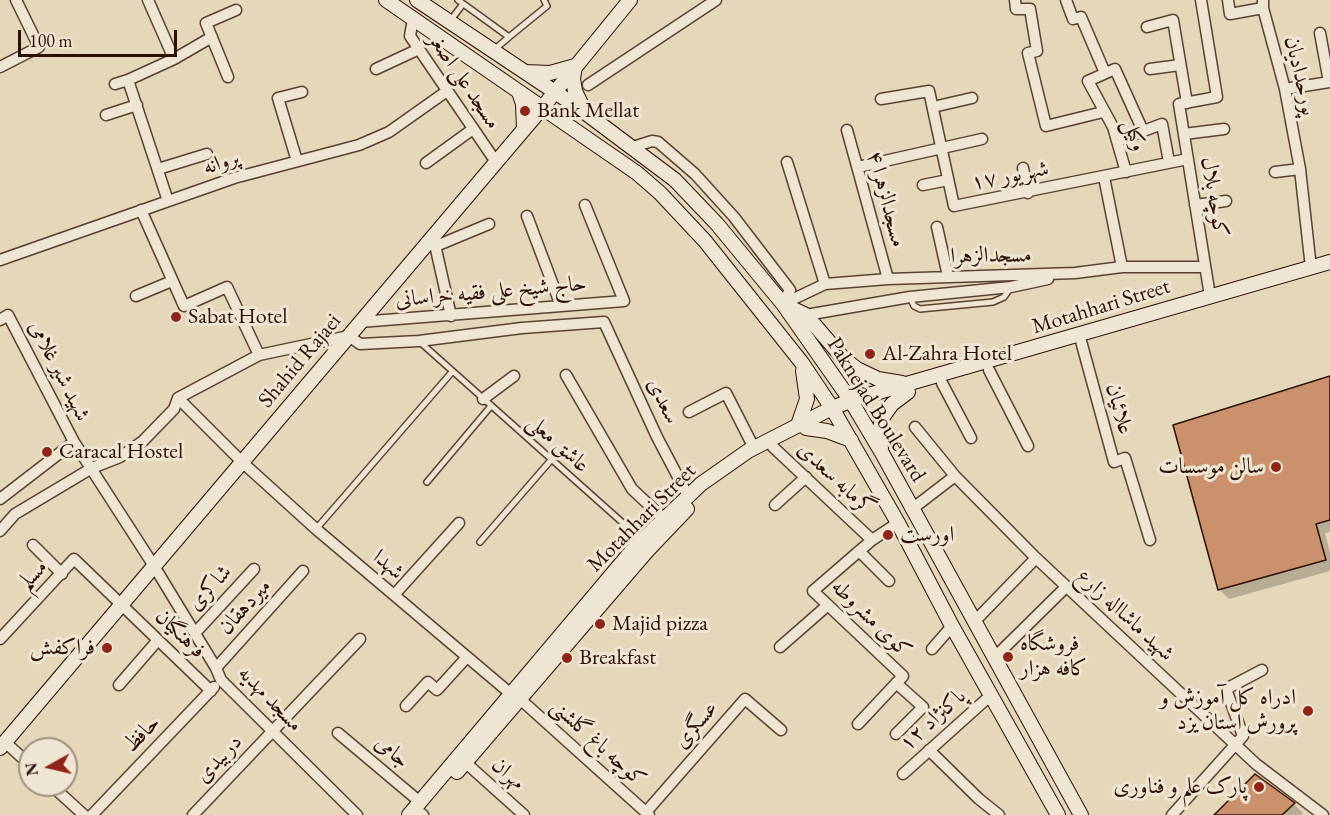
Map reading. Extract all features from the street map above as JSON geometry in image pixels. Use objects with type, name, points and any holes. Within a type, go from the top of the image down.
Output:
[{"type":"main road","name":"Paknejad Boulevard","points":[[386,0],[637,172],[705,241],[802,363],[834,412],[898,523],[952,627],[1058,815]]},
{"type":"main road","name":"Paknejad Boulevard","points":[[417,0],[587,113],[682,187],[717,224],[783,304],[853,405],[882,453],[1081,815]]},
{"type":"main road","name":"Shahid Rajaei","points":[[3,745],[360,322],[435,241],[496,162],[630,0]]},
{"type":"main road","points":[[502,80],[509,81],[518,68],[550,73],[575,66],[574,92],[587,113]]},
{"type":"main road","points":[[519,92],[524,110],[524,129]]},
{"type":"main road","points":[[524,129],[535,122],[547,119],[560,120]]},
{"type":"main road","name":"Motahhari Street","points":[[419,812],[516,697],[642,540],[701,484],[754,448],[853,405],[1210,296],[1330,262]]},
{"type":"main road","name":"Motahhari Street","points":[[911,387],[942,383],[989,370],[1330,269]]},
{"type":"main road","points":[[783,304],[806,315],[843,358],[857,369],[878,379],[911,387]]},
{"type":"main road","points":[[802,363],[807,399],[802,427],[827,431],[851,440]]},
{"type":"main road","points":[[882,453],[879,435],[882,418],[892,404],[911,387]]},
{"type":"main road","name":"Motahhari Street","points":[[419,812],[466,763],[516,697],[677,519],[714,484],[802,427]]},
{"type":"main road","points":[[968,654],[987,642]]},
{"type":"street","points":[[0,67],[39,47],[16,0]]},
{"type":"street","points":[[148,0],[174,59]]},
{"type":"street","points":[[588,85],[716,0]]},
{"type":"street","name":"وکیل","points":[[1015,0],[1016,9],[1030,9],[1037,51],[1028,53],[1046,126],[1103,112]]},
{"type":"street","points":[[1066,0],[1074,19],[1081,17],[1105,73],[1115,69],[1143,131]]},
{"type":"street","points":[[1183,103],[1217,97],[1202,0]]},
{"type":"street","points":[[1228,0],[1230,14],[1263,4]]},
{"type":"street","name":"پورحدادیان","points":[[1263,4],[1285,89],[1300,169],[1311,268]]},
{"type":"street","points":[[228,77],[206,23],[236,10]]},
{"type":"street","name":"مسجد علی اصغر","points":[[413,19],[410,36],[496,162]]},
{"type":"street","name":"کوچه بلال","points":[[1147,27],[1173,20],[1180,65],[1184,134],[1210,296]]},
{"type":"street","points":[[1285,89],[1330,82],[1320,33]]},
{"type":"street","points":[[116,84],[174,59],[212,38]]},
{"type":"street","points":[[376,69],[419,49]]},
{"type":"street","points":[[1150,69],[1180,65]]},
{"type":"street","name":"وکیل","points":[[1105,73],[1088,81],[1113,127],[1126,172]]},
{"type":"street","points":[[128,80],[168,201]]},
{"type":"street","name":"پروانه","points":[[0,260],[234,178],[359,145],[389,132],[447,91]]},
{"type":"street","name":"۱۷ شهریور","points":[[881,99],[929,91],[954,206],[1028,193],[1188,159]]},
{"type":"street","points":[[297,161],[278,98],[303,92]]},
{"type":"street","points":[[933,107],[972,98]]},
{"type":"street","points":[[106,116],[137,105]]},
{"type":"street","points":[[1117,141],[1162,124],[1169,162]]},
{"type":"street","points":[[426,163],[473,129]]},
{"type":"street","points":[[1184,134],[1224,129]]},
{"type":"street","name":"مسجدالزهرا ۴","points":[[847,130],[888,279]]},
{"type":"street","points":[[858,167],[982,138]]},
{"type":"street","points":[[633,147],[652,141],[658,142],[695,174],[734,217],[790,290],[783,304]]},
{"type":"street","points":[[158,169],[207,154]]},
{"type":"street","points":[[786,162],[825,285]]},
{"type":"street","points":[[1023,168],[1028,193]]},
{"type":"street","points":[[1275,172],[1300,169]]},
{"type":"street","points":[[1104,177],[1122,267]]},
{"type":"street","points":[[923,185],[948,180]]},
{"type":"street","points":[[1195,205],[1226,201]]},
{"type":"street","name":"حاج شیخ علی فقیه خراسانی","points":[[360,322],[624,301],[585,205]]},
{"type":"street","points":[[141,210],[184,306],[227,287],[259,355]]},
{"type":"street","points":[[527,216],[561,306]]},
{"type":"street","points":[[451,316],[435,241],[489,224]]},
{"type":"street","points":[[937,227],[948,276]]},
{"type":"street","name":"مسجدالزهرا","points":[[783,304],[825,285],[888,279],[1075,273],[1122,267],[1205,267]]},
{"type":"street","points":[[806,315],[910,297],[1011,287],[1075,273]]},
{"type":"street","points":[[136,296],[172,281]]},
{"type":"street","name":"شهید شیر غلامی","points":[[4,317],[74,442],[154,566]]},
{"type":"street","name":"حاج شیخ علی فقیه خراسانی","points":[[349,336],[360,344],[419,341],[522,328],[604,322]]},
{"type":"street","name":"سعدی","points":[[604,322],[657,437],[688,496]]},
{"type":"street","points":[[0,531],[15,514],[92,468],[120,457],[143,441],[170,414],[178,398],[259,355],[349,336]]},
{"type":"street","name":"علائیان","points":[[1081,341],[1114,462],[1125,458],[1150,540]]},
{"type":"street","points":[[989,370],[1028,446]]},
{"type":"street","points":[[566,375],[632,489],[664,519]]},
{"type":"street","points":[[487,403],[514,376]]},
{"type":"street","points":[[942,383],[971,438]]},
{"type":"street","points":[[689,412],[726,393],[754,448]]},
{"type":"street","name":"شهدا","points":[[178,398],[242,462],[316,529],[516,697]]},
{"type":"street","name":"شهید ماشااله زارع","points":[[915,427],[955,476],[1066,587],[1256,764],[1323,815]]},
{"type":"street","points":[[0,499],[74,442]]},
{"type":"street","name":"گرمابه سعدی","points":[[773,447],[872,540]]},
{"type":"street","points":[[912,509],[955,476]]},
{"type":"street","points":[[775,505],[806,477]]},
{"type":"street","points":[[394,595],[459,523]]},
{"type":"street","name":"کوی مشروطه","points":[[896,734],[923,707],[900,680],[813,591],[872,540],[898,523]]},
{"type":"street","points":[[33,545],[62,574]]},
{"type":"street","points":[[859,551],[889,581]]},
{"type":"street","points":[[975,621],[1036,558]]},
{"type":"street","name":"مسلم","points":[[0,639],[74,559],[122,604]]},
{"type":"street","name":"مسجد مهدیه","points":[[154,566],[221,680],[357,815]]},
{"type":"street","name":"شاکری","points":[[195,633],[254,569]]},
{"type":"street","name":"میردهقان","points":[[216,668],[303,571]]},
{"type":"street","points":[[995,657],[1066,587]]},
{"type":"street","name":"فرهنگیان","points":[[122,604],[211,691]]},
{"type":"street","points":[[780,647],[828,605]]},
{"type":"street","points":[[932,649],[952,627]]},
{"type":"street","name":"دربیدی","points":[[193,815],[360,639]]},
{"type":"street","points":[[119,685],[158,640]]},
{"type":"street","points":[[406,706],[428,682],[437,690],[467,657]]},
{"type":"street","points":[[1172,815],[1243,736],[1226,689],[1262,670]]},
{"type":"street","name":"حافظ","points":[[92,815],[221,680]]},
{"type":"street","points":[[858,724],[900,680]]},
{"type":"street","name":"پاکنژاد ۱۲","points":[[903,774],[991,695]]},
{"type":"street","name":"کوچه باغ گلشنی","points":[[516,697],[648,813]]},
{"type":"street","name":"عسگری","points":[[648,813],[745,699],[781,730]]},
{"type":"street","name":"جامی","points":[[338,733],[419,812]]},
{"type":"street","points":[[3,745],[18,756]]},
{"type":"street","points":[[928,750],[999,815]]},
{"type":"street","name":"مهران","points":[[466,763],[524,815]]},
{"type":"street","points":[[64,797],[84,815]]},
{"type":"lane","points":[[493,52],[508,36],[548,6],[543,0]]},
{"type":"lane","points":[[449,22],[461,2],[508,36]]},
{"type":"lane","name":"عاشق معلی","points":[[419,341],[642,540]]},
{"type":"lane","points":[[316,529],[452,372]]},
{"type":"lane","points":[[427,482],[487,403]]},
{"type":"lane","points":[[480,542],[551,460]]},
{"type":"building","name":"سالن موسسات","points":[[1330,376],[1330,520],[1316,524],[1326,560],[1218,590],[1173,425]]},
{"type":"building","name":"پارک علم و فناوری","points":[[1255,774],[1295,803],[1282,815],[1214,815]]},
{"type":"place","name":"Bank Mellat","points":[[525,111]]},
{"type":"place","name":"Sabat Hotel","points":[[176,317]]},
{"type":"place","name":"Al-Zahra Hotel","points":[[870,354]]},
{"type":"place","name":"Caracal Hostel","points":[[47,452]]},
{"type":"place","name":"سالن موسسات","points":[[1276,467]]},
{"type":"place","name":"اورست","points":[[888,535]]},
{"type":"place","name":"Majid pizza","points":[[600,624]]},
{"type":"place","name":"فراکفش","points":[[107,648]]},
{"type":"place","name":"فروشگاه کافه هزار","points":[[1008,657]]},
{"type":"place","name":"Breakfast","points":[[567,658]]},
{"type":"place","name":"ادراه کل آموزش و پرورش استان یزد","points":[[1308,711]]},
{"type":"place","name":"پارک علم و فناوری","points":[[1259,787]]}]
